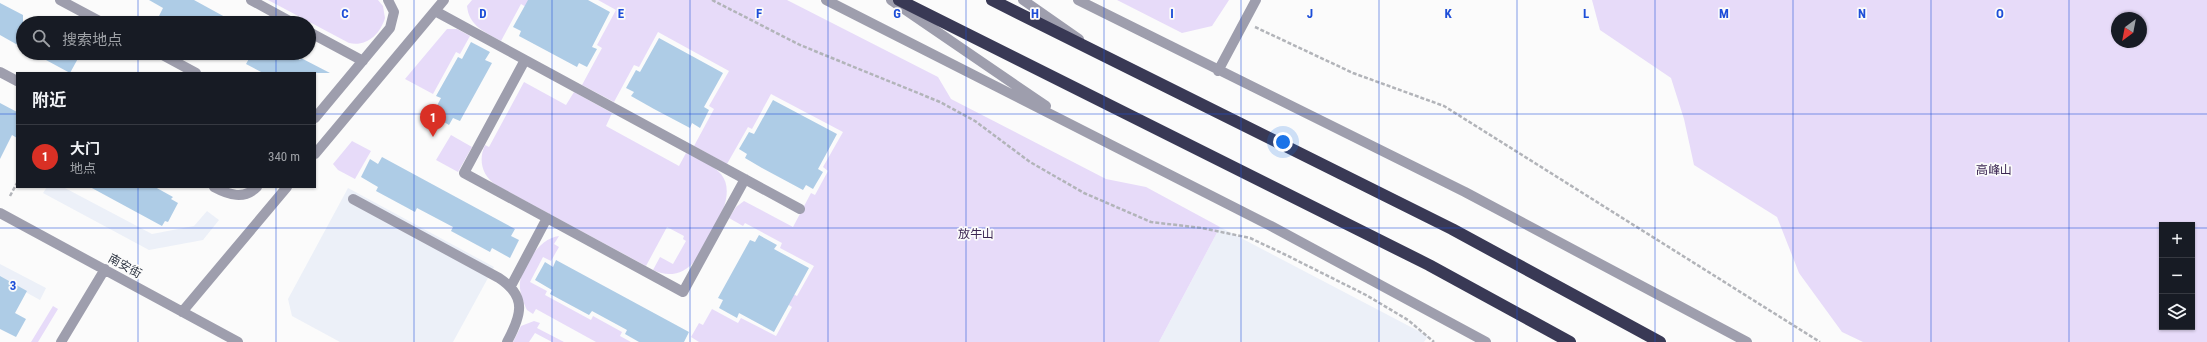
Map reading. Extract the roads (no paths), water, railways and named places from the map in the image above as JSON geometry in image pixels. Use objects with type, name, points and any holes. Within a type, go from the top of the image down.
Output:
[{"type":"highway","points":[[899,0],[1429,266],[1570,342]]},
{"type":"highway","points":[[992,0],[1445,226],[1660,342]]},
{"type":"street","points":[[60,0],[90,16]]},
{"type":"street","points":[[251,0],[280,16]]},
{"type":"street","points":[[316,117],[390,28],[394,12],[388,0]]},
{"type":"street","points":[[316,153],[444,0]]},
{"type":"street","points":[[826,0],[1278,230],[1486,342]]},
{"type":"street","points":[[891,0],[1080,130]]},
{"type":"street","points":[[1023,0],[1105,57]]},
{"type":"street","points":[[1078,0],[1218,71],[1466,192],[1748,342]]},
{"type":"street","points":[[1218,71],[1256,0]]},
{"type":"street","points":[[435,11],[800,209]]},
{"type":"street","points":[[316,36],[363,61]]},
{"type":"street","points":[[172,60],[194,72]]},
{"type":"street","points":[[525,60],[464,173],[683,292],[745,179]]},
{"type":"street","points":[[0,72],[16,81]]},
{"type":"street","points":[[217,188],[238,196],[253,191],[256,188]]},
{"type":"street","points":[[182,312],[286,188]]},
{"type":"street","points":[[353,199],[499,278],[511,286],[518,297],[520,309],[517,322],[507,342]]},
{"type":"street","name":"南安街","points":[[0,213],[106,269],[238,342]]},
{"type":"street","points":[[511,286],[547,218]]},
{"type":"street","points":[[61,342],[106,269]]},
{"type":"place","name":"大门","points":[[433,137]]},
{"type":"park label","name":"高峰山","points":[[1994,170]]},
{"type":"park label","name":"放牛山","points":[[976,234]]}]
